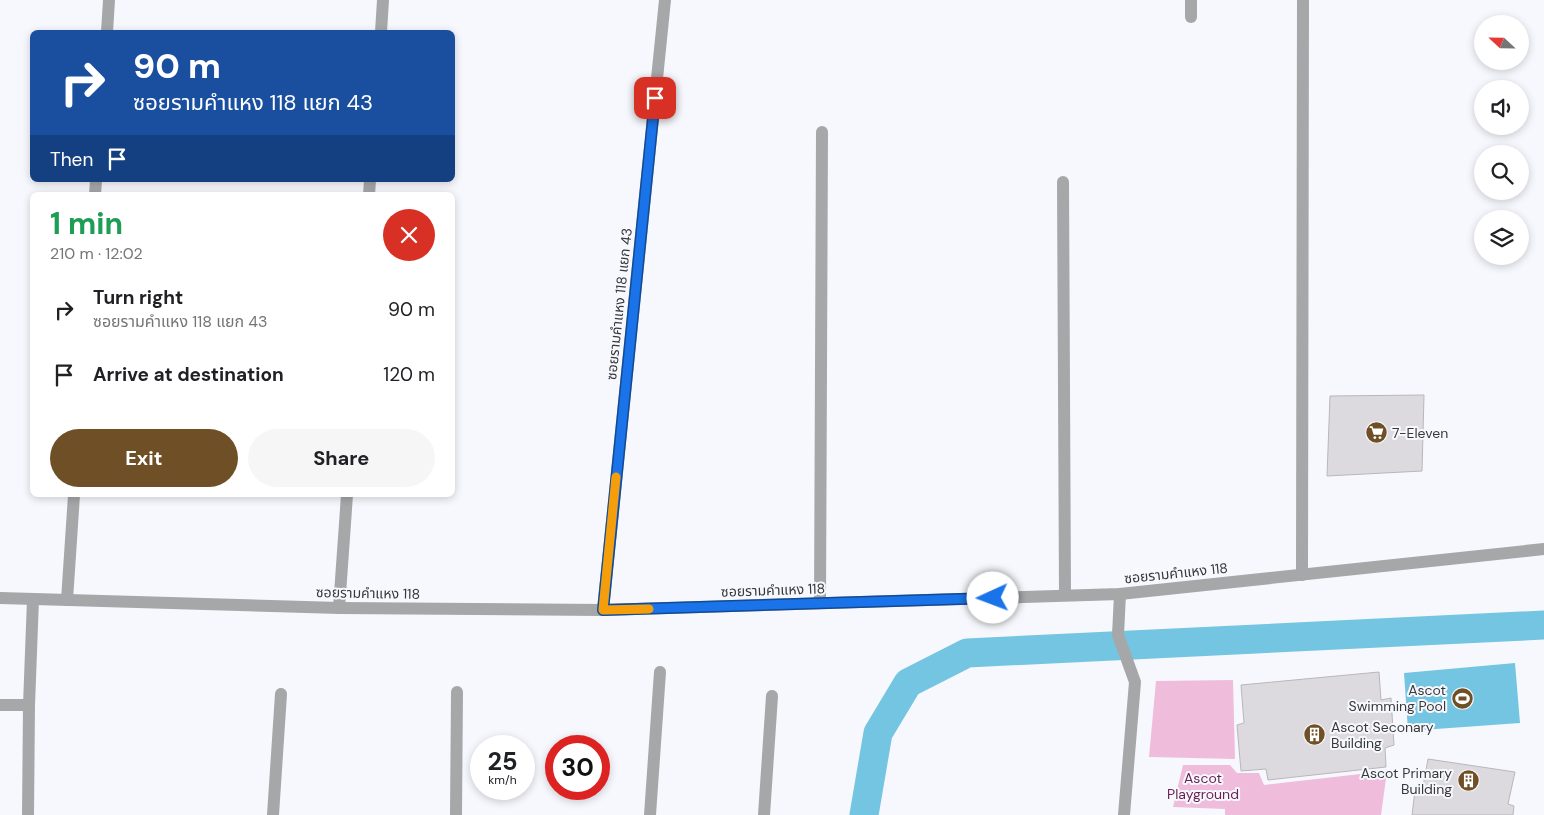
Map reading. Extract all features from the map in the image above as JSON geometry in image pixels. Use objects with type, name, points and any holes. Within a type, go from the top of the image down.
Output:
[{"type":"street","points":[[107,30],[109,0]]},
{"type":"street","points":[[381,30],[383,0]]},
{"type":"street","name":"ซอยรามคำแหง 118 แยก 43","points":[[603,610],[665,0]]},
{"type":"street","points":[[1191,0],[1191,18]]},
{"type":"street","points":[[1302,575],[1303,0]]},
{"type":"street","points":[[820,604],[822,132]]},
{"type":"street","points":[[1063,182],[1065,596]]},
{"type":"street","points":[[67,600],[74,497]]},
{"type":"street","points":[[339,608],[347,497]]},
{"type":"street","name":"ซอยรามคำแหง 118","points":[[0,598],[339,608],[603,610],[820,604],[1120,594],[1544,549]]},
{"type":"street","points":[[1120,594],[1118,635],[1135,682],[1124,815]]},
{"type":"street","points":[[28,815],[29,705],[33,599]]},
{"type":"street","points":[[650,815],[660,672]]},
{"type":"street","points":[[456,815],[458,692]]},
{"type":"street","points":[[272,815],[281,694]]},
{"type":"street","points":[[764,815],[772,696]]},
{"type":"street","points":[[0,705],[29,705]]},
{"type":"green space","points":[[1233,680],[1235,759],[1149,757],[1156,681]]},
{"type":"green space","name":"Ascot Playground","points":[[1183,765],[1230,765],[1237,773],[1259,773],[1264,785],[1387,771],[1381,815],[1225,815],[1225,809],[1173,807]]},
{"type":"water","name":"Ascot Swimming Pool","points":[[1515,663],[1520,723],[1408,731],[1404,673]]},
{"type":"building","name":"7-Eleven","points":[[1424,395],[1422,471],[1327,476],[1330,396]]},
{"type":"building","name":"Ascot Seconary Building","points":[[1379,672],[1381,700],[1391,698],[1394,745],[1385,748],[1386,767],[1268,780],[1266,769],[1241,771],[1237,725],[1244,723],[1241,685]]},
{"type":"building","name":"Ascot Primary Building","points":[[1428,759],[1515,772],[1508,804],[1514,806],[1513,815],[1412,815],[1415,791],[1422,792]]},
{"type":"waterway","points":[[864,815],[878,733],[908,683],[967,653],[1544,625]]},
{"type":"slow traffic","points":[[616,477],[603,610],[649,609]]},
{"type":"place","name":"7-Eleven","points":[[1376,433]]},
{"type":"place","name":"Ascot Swimming Pool","points":[[1462,698]]},
{"type":"place","name":"Ascot Seconary Building","points":[[1315,735]]},
{"type":"place","name":"Ascot Primary Building","points":[[1468,781]]},
{"type":"route","points":[[655,98],[603,610],[993,598]]}]
